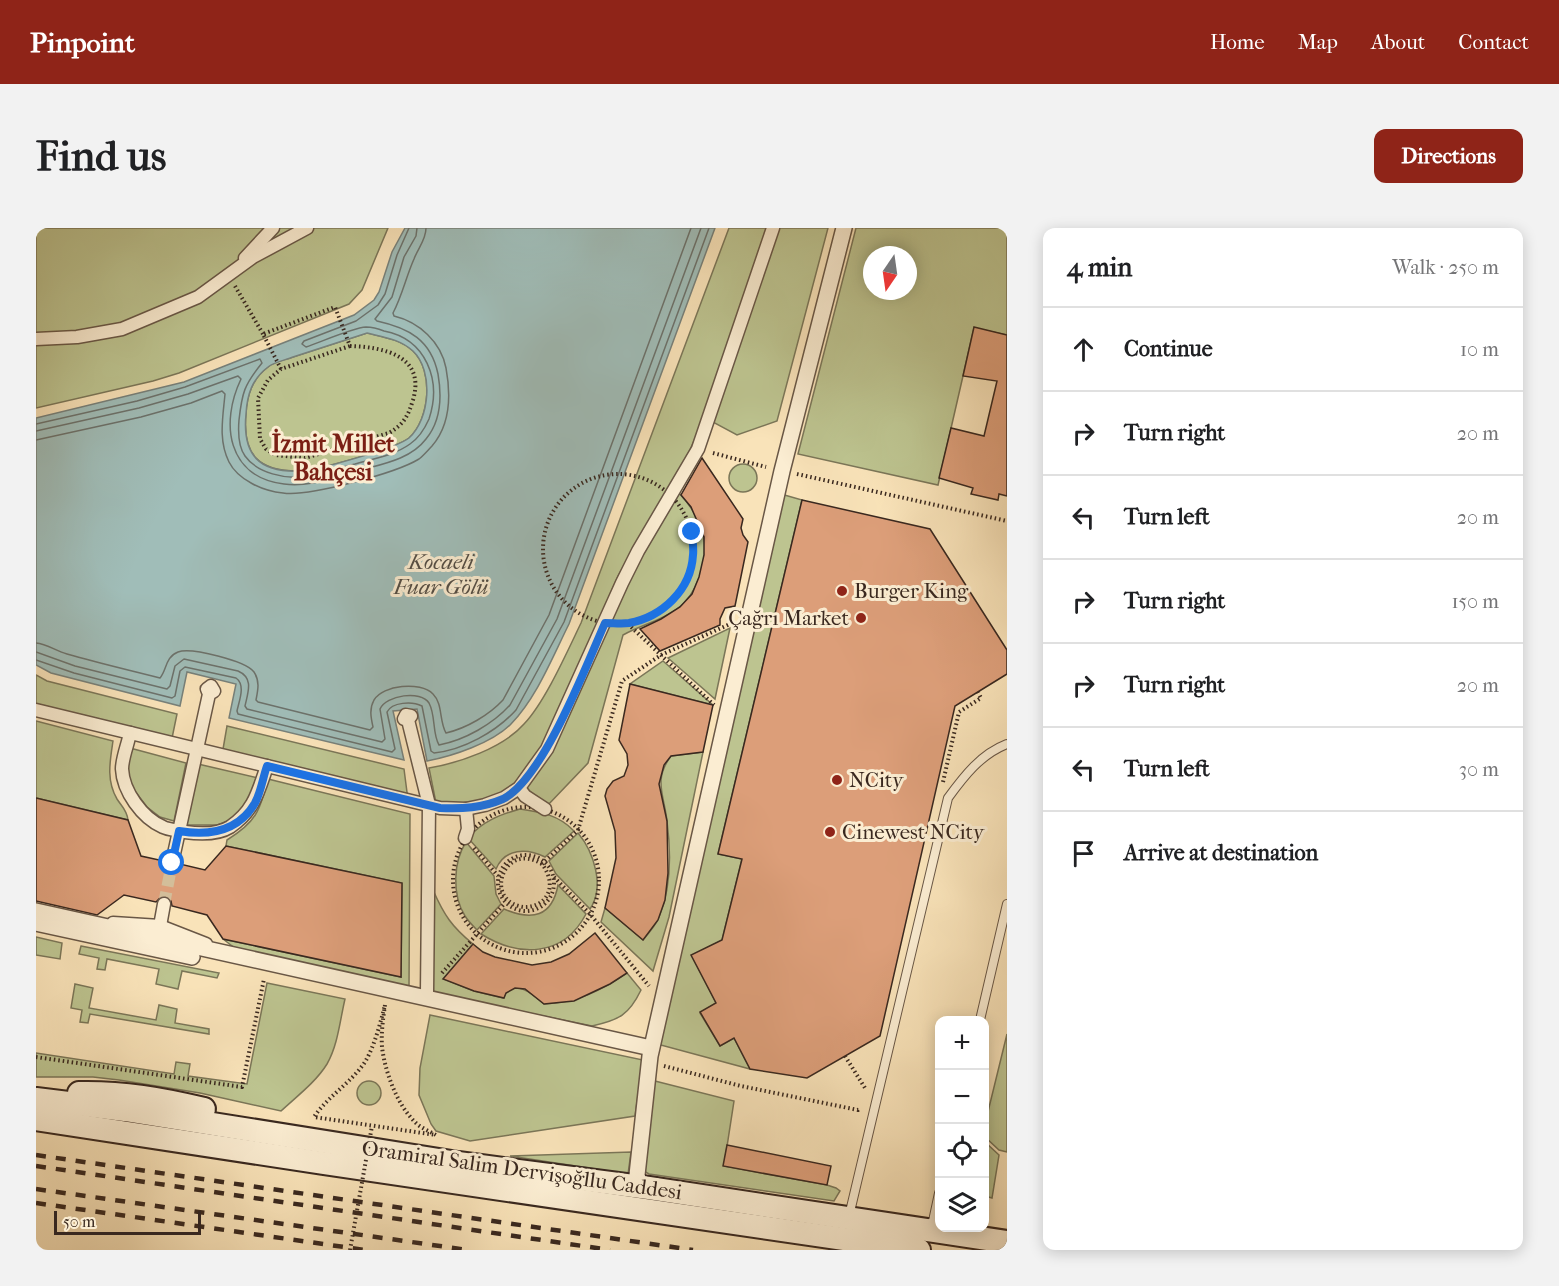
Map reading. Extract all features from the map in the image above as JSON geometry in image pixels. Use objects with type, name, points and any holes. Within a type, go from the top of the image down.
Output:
[{"type":"main road","name":"Oramiral Salim Dervişoğllu Caddesi","points":[[36,1099],[849,1219],[911,1240]]},
{"type":"main road","name":"Oramiral Salim Dervişoğllu Caddesi","points":[[36,1119],[335,1165],[911,1240],[1007,1242]]},
{"type":"street","points":[[229,275],[273,228]]},
{"type":"street","points":[[36,339],[77,337],[122,329],[198,297],[253,257],[307,228]]},
{"type":"street","points":[[36,710],[429,805],[466,809],[504,798],[519,788],[547,749],[638,551],[698,449],[773,228]]},
{"type":"street","points":[[650,1188],[639,1182],[637,1176],[650,1055],[782,471],[844,228]]},
{"type":"street","points":[[172,863],[209,694]]},
{"type":"street","points":[[408,720],[429,805],[427,992]]},
{"type":"street","points":[[130,733],[122,769],[126,787],[136,805],[150,819],[163,827],[179,831],[210,834],[228,828],[255,802],[267,766]]},
{"type":"street","points":[[519,788],[525,796],[545,809]]},
{"type":"street","points":[[465,838],[468,829],[466,809]]},
{"type":"street","points":[[160,926],[164,904]]},
{"type":"street","points":[[36,911],[238,956],[650,1055]]},
{"type":"street","points":[[81,921],[160,926],[238,956]]},
{"type":"street","points":[[36,923],[650,1055]]},
{"type":"lane","points":[[849,1219],[948,798],[967,773],[985,756],[1007,744]]},
{"type":"lane","points":[[981,1016],[1007,904]]},
{"type":"lane","points":[[911,1240],[933,1221],[935,1211]]},
{"type":"path","points":[[229,275],[281,369]]},
{"type":"path","points":[[264,336],[335,307],[350,346]]},
{"type":"path","points":[[350,346],[373,346],[403,359],[413,370],[416,391],[408,417],[400,427],[389,433],[305,459],[275,455],[260,439],[258,398],[268,380],[281,369],[350,346]]},
{"type":"path","points":[[698,449],[782,471],[1007,521]]},
{"type":"path","points":[[615,474],[636,476],[665,490],[671,496],[682,509],[692,532],[693,557],[687,581],[672,602],[652,616],[628,624],[605,623],[584,615],[561,598],[548,577],[543,553],[545,529],[556,507],[573,489],[594,477],[615,474]]},
{"type":"path","points":[[628,624],[721,711]]},
{"type":"path","points":[[543,863],[578,830],[622,681],[661,655],[731,624]]},
{"type":"path","points":[[940,793],[959,712],[981,698],[978,692]]},
{"type":"path","points":[[521,807],[545,809],[567,819],[578,830],[585,836],[596,857],[600,881],[596,905],[584,926],[566,942],[544,952],[520,954],[497,948],[476,935],[461,916],[453,893],[453,868],[465,838],[476,826],[497,813],[521,807]]},
{"type":"path","points":[[465,838],[500,876]]},
{"type":"path","points":[[527,854],[536,856],[550,868],[554,876],[552,894],[540,908],[523,912],[513,909],[500,895],[497,886],[500,876],[502,867],[509,860],[527,854]]},
{"type":"path","points":[[506,901],[522,907],[538,904],[544,899],[550,885],[543,863]]},
{"type":"path","points":[[547,870],[590,914],[650,987]]},
{"type":"path","points":[[427,992],[506,901]]},
{"type":"path","points":[[36,1057],[242,1087],[264,978]]},
{"type":"path","points":[[385,1005],[382,1047],[393,1085],[417,1124],[436,1135],[372,1126],[314,1117],[321,1106],[365,1062],[385,1005]]},
{"type":"path","points":[[650,1055],[741,1086],[858,1110],[864,1103]]},
{"type":"path","points":[[845,1056],[870,1096]]},
{"type":"path","points":[[350,1250],[372,1126]]},
{"type":"green space","points":[[36,228],[388,228],[362,290],[349,304],[179,373],[36,408]]},
{"type":"green space","points":[[729,228],[768,228],[703,420],[690,450],[618,576],[547,739],[517,783],[502,795],[465,806],[436,803],[429,768],[480,753],[515,733],[532,715],[555,676],[581,623]]},
{"type":"green space","points":[[773,228],[828,228],[777,421],[737,435],[709,420]]},
{"type":"green space","points":[[856,228],[1007,228],[1007,335],[974,328],[938,485],[798,454]]},
{"type":"green space","points":[[367,333],[391,339],[408,347],[420,360],[424,370],[427,395],[425,407],[416,430],[409,438],[356,458],[301,471],[274,468],[256,458],[247,440],[245,428],[251,388],[258,377],[277,362]]},
{"type":"green space","points":[[743,464],[753,468],[757,478],[753,488],[743,492],[733,488],[729,478],[733,468]]},
{"type":"green space","points":[[679,493],[695,514],[704,537],[704,556],[700,577],[690,595],[677,609],[623,635],[588,763],[547,806],[525,787],[626,584]]},
{"type":"green space","points":[[781,494],[802,500],[718,854],[742,859],[722,940],[692,955],[716,1003],[700,1013],[720,1046],[734,1038],[750,1069],[657,1044]]},
{"type":"green space","points":[[730,628],[715,699],[668,658]]},
{"type":"green space","points":[[663,661],[713,705],[630,684]]},
{"type":"green space","points":[[36,675],[47,681],[177,714],[171,743],[36,710]]},
{"type":"green space","points":[[36,721],[113,741],[111,785],[128,820],[36,798]]},
{"type":"green space","points":[[227,726],[404,769],[408,800],[222,755]]},
{"type":"green space","points":[[130,748],[186,763],[174,821],[160,817],[147,807],[128,782]]},
{"type":"green space","points":[[703,752],[669,917],[653,971],[601,922],[605,908],[643,940],[656,923],[666,895],[669,870],[666,811],[661,787],[662,772],[671,756]]},
{"type":"green space","points":[[198,764],[258,778],[251,801],[231,820],[217,825],[185,825]]},
{"type":"green space","points":[[268,779],[410,814],[409,989],[240,952],[223,939],[401,977],[402,883],[226,846],[227,840],[245,827],[255,815]]},
{"type":"green space","points":[[520,809],[556,818],[574,831],[545,857],[531,852],[517,852],[505,857],[496,869],[468,838],[492,819]]},
{"type":"green space","points":[[578,833],[589,850],[596,870],[597,891],[590,909],[556,874],[549,861]]},
{"type":"green space","points":[[466,842],[494,876],[496,894],[501,904],[477,930],[466,918],[456,889],[459,859]]},
{"type":"green space","points":[[558,885],[586,914],[565,939],[552,946],[524,949],[495,942],[481,934],[504,909],[523,915],[539,914],[546,910],[555,896]]},
{"type":"green space","points":[[433,890],[449,920],[473,944],[444,979],[474,991],[503,998],[512,989],[523,989],[544,1004],[588,995],[627,973],[641,990],[632,1005],[622,1015],[592,1026],[432,993]]},
{"type":"green space","points":[[36,937],[62,943],[60,959],[36,955]]},
{"type":"green space","points":[[81,946],[219,973],[217,978],[182,971],[178,989],[156,984],[159,969],[107,959],[105,970],[97,969],[99,958],[79,954]]},
{"type":"green space","points":[[267,983],[345,999],[336,1041],[327,1064],[312,1083],[281,1111],[200,1093],[119,1080],[93,1077],[36,1077],[36,1053],[174,1074],[176,1062],[190,1064],[188,1076],[247,1084]]},
{"type":"green space","points":[[75,984],[93,988],[89,1008],[156,1020],[159,1005],[177,1009],[175,1023],[209,1029],[209,1034],[90,1014],[88,1023],[80,1022],[82,1010],[71,1008]]},
{"type":"green space","points":[[430,1015],[643,1060],[635,1116],[470,1141],[436,1131],[419,1095],[420,1068]]},
{"type":"green space","points":[[1007,1034],[1007,1152],[999,1150],[989,1141],[989,1108]]},
{"type":"green space","points":[[651,1080],[734,1101],[724,1166],[827,1185],[840,1191],[834,1201],[649,1174],[642,1170]]},
{"type":"green space","points":[[369,1081],[374,1082],[380,1088],[380,1098],[374,1104],[369,1105],[364,1104],[358,1098],[357,1093],[358,1088],[364,1082]]},
{"type":"green space","points":[[989,1146],[999,1155],[992,1198],[989,1197]]},
{"type":"green space","points":[[631,1152],[628,1174],[510,1156]]},
{"type":"water","name":"Kocaeli Fuar Gölü","points":[[405,228],[715,228],[569,624],[529,702],[511,724],[483,743],[427,761],[417,709],[393,711],[404,760],[229,718],[236,684],[187,672],[180,706],[51,673],[36,665],[36,418],[184,382],[354,315],[374,300],[379,292],[392,252]],"holes":[[[367,333],[397,341],[413,351],[420,360],[424,370],[427,395],[421,419],[409,438],[357,458],[301,471],[274,469],[256,459],[247,440],[245,428],[251,388],[258,377],[271,365],[280,361]]]},
{"type":"building","points":[[974,327],[1007,335],[1007,496],[999,494],[998,500],[971,494],[973,488],[939,478],[951,428],[984,436],[997,381],[963,376]]},
{"type":"building","points":[[702,458],[743,519],[741,528],[748,542],[735,606],[725,608],[720,625],[660,651],[640,629],[680,607],[692,594],[699,577],[704,555],[704,537],[691,507],[681,495]]},
{"type":"building","name":"NCity","points":[[802,500],[930,529],[1007,650],[1007,674],[955,706],[880,1036],[807,1078],[750,1069],[734,1038],[720,1046],[700,1012],[716,1003],[691,955],[722,940],[742,859],[718,854]]},
{"type":"building","points":[[630,684],[713,705],[703,752],[671,756],[664,765],[659,784],[667,821],[668,873],[665,900],[658,920],[643,940],[605,908],[616,858],[615,831],[605,796],[613,781],[624,776],[628,765],[627,754],[619,740]]},
{"type":"building","points":[[36,798],[128,820],[141,856],[164,861],[164,866],[170,871],[175,871],[180,864],[205,870],[226,846],[402,883],[401,977],[223,939],[207,915],[172,906],[166,896],[156,902],[124,895],[97,915],[36,901]]},
{"type":"building","points":[[595,933],[627,973],[574,1001],[544,1004],[525,989],[515,988],[506,993],[504,998],[474,991],[443,979],[473,944],[483,952],[495,957],[532,965],[551,962],[569,954]]},
{"type":"building","points":[[727,1145],[831,1166],[827,1185],[723,1166]]},
{"type":"tunnel","points":[[164,904],[172,863]]},
{"type":"railway","points":[[36,1155],[693,1250]]},
{"type":"railway","points":[[36,1166],[610,1250]]},
{"type":"railway","points":[[36,1189],[468,1250]]},
{"type":"railway","points":[[36,1203],[365,1250]]},
{"type":"place","name":"Burger King","points":[[842,591]]},
{"type":"place","name":"Çağrı Market","points":[[861,618]]},
{"type":"place","name":"NCity","points":[[837,780]]},
{"type":"place","name":"Cinewest NCity","points":[[830,832]]},
{"type":"district","name":"İzmit Millet Bahçesi","points":[[333,458]]},
{"type":"route","points":[[172,863],[179,831],[210,834],[228,828],[244,815],[255,802],[267,766],[440,808],[466,809],[504,798],[519,788],[547,749],[605,623],[628,624],[652,616],[672,602],[687,581],[693,557],[692,532]]}]
